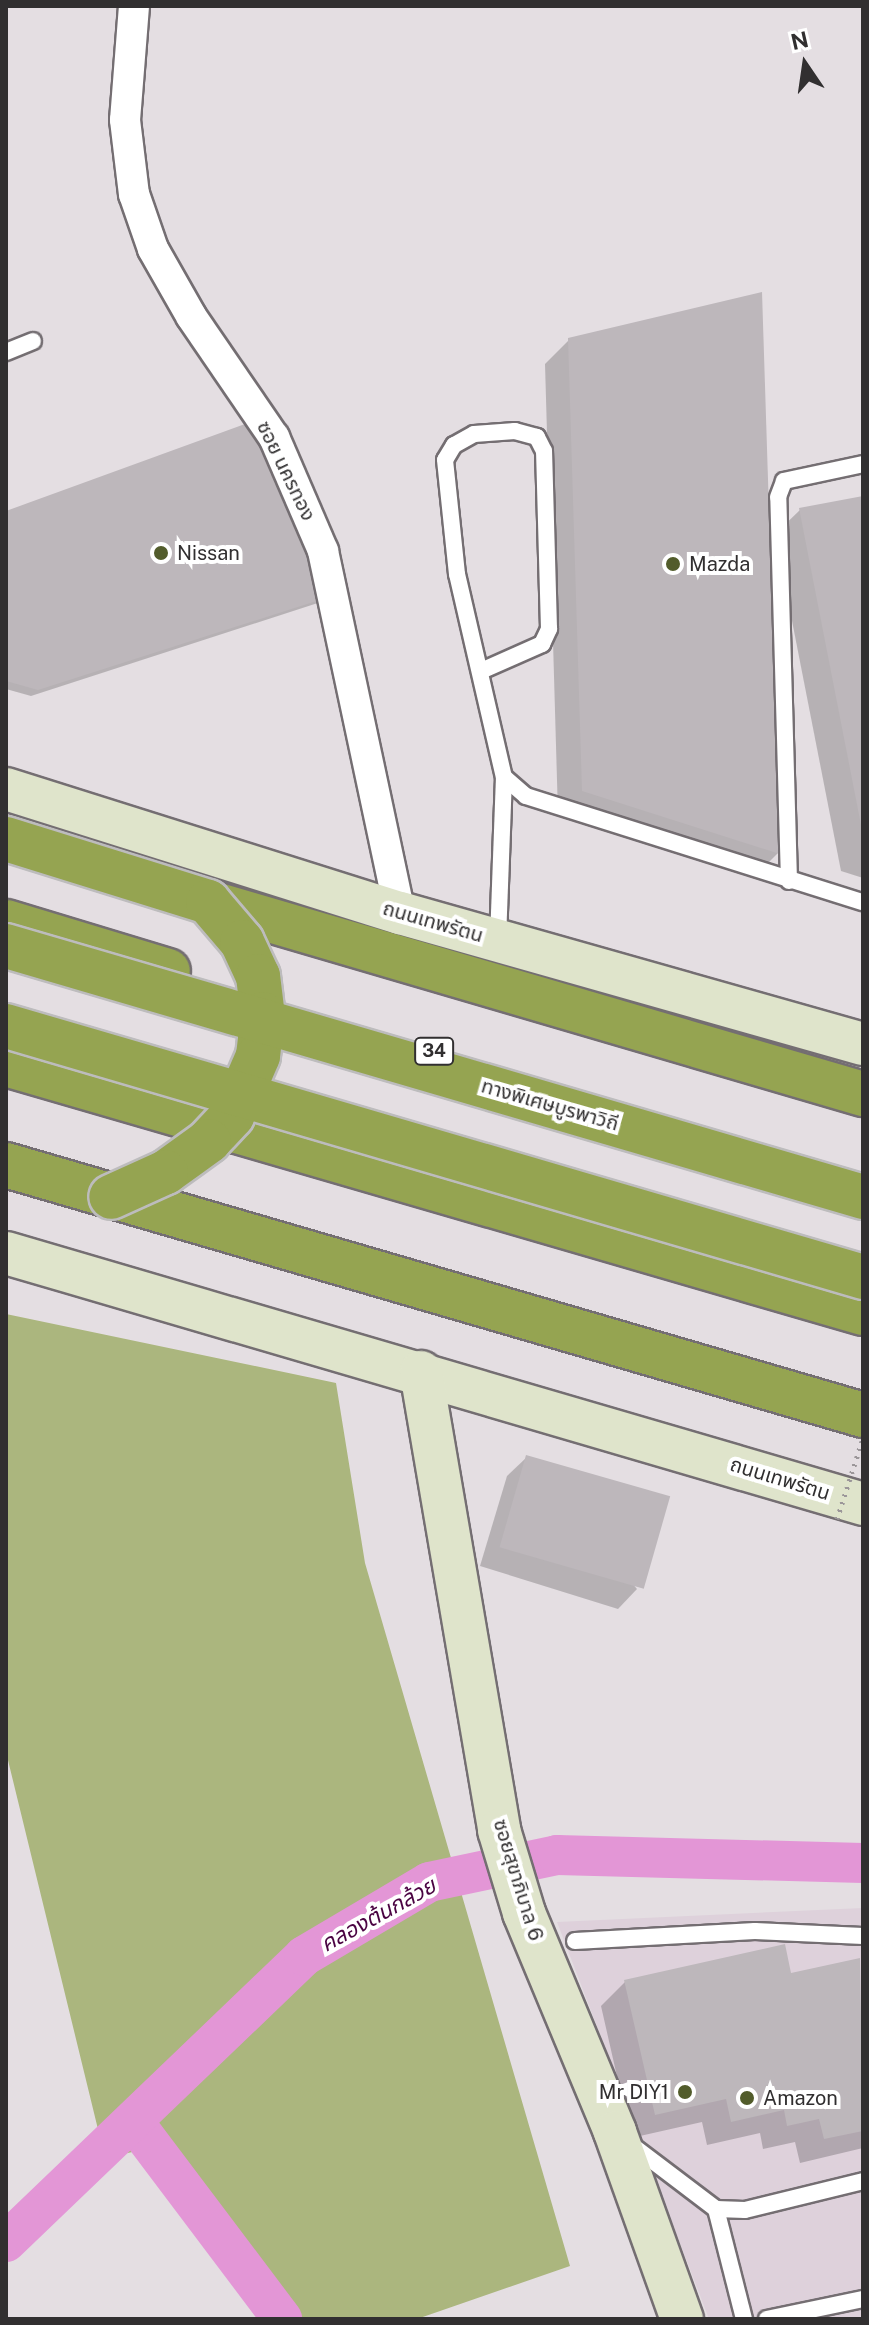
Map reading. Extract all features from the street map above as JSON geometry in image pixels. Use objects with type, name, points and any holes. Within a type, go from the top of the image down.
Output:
[{"type":"highway","points":[[6,839],[208,902],[863,1094]]},
{"type":"highway","points":[[111,1197],[166,1172],[209,1141],[249,1086],[263,1014],[258,976],[242,942],[208,902]]},
{"type":"highway","name":"34","points":[[6,922],[863,1176]]},
{"type":"highway","name":"ทางพิเศษบูรพาวิถี","points":[[6,946],[863,1197]]},
{"type":"highway","points":[[6,1026],[863,1277]]},
{"type":"highway","points":[[6,1064],[863,1313]]},
{"type":"highway","points":[[6,1165],[863,1415]]},
{"type":"main road","name":"ถนนเทพรัตน","points":[[6,789],[400,913],[863,1044]]},
{"type":"main road","name":"ถนนเทพรัตน","points":[[6,1253],[421,1372],[850,1511]]},
{"type":"main road","name":"ซอยสุขาภิบาล 6","points":[[421,1372],[499,1830],[524,1913],[615,2132],[682,2319]]},
{"type":"street","name":"ซอย นครทอง","points":[[134,6],[125,120],[134,194],[153,249],[191,316],[274,437],[323,551],[400,913]]},
{"type":"lane","points":[[6,352],[33,341]]},
{"type":"lane","points":[[481,671],[542,644],[549,629],[544,451],[537,437],[515,431],[474,434],[454,445],[445,460],[457,574],[504,777],[498,940]]},
{"type":"lane","points":[[789,881],[778,497],[784,481],[863,464]]},
{"type":"lane","points":[[504,777],[526,796],[863,902]]},
{"type":"lane","points":[[575,1941],[743,1932],[863,1936]]},
{"type":"lane","points":[[615,2132],[716,2209],[745,2210],[863,2181]]},
{"type":"lane","points":[[716,2209],[744,2319]]},
{"type":"lane","points":[[767,2319],[863,2299]]},
{"type":"path","points":[[850,1511],[863,1438]]},
{"type":"shaded area","points":[[863,1908],[863,2319],[709,2319],[557,1922]]},
{"type":"green space","points":[[6,1314],[336,1383],[365,1563],[570,2266],[417,2319],[281,2319],[146,2149],[105,2158],[6,1752]]},
{"type":"building","name":"Mazda","points":[[762,292],[780,854],[582,791],[568,338]]},
{"type":"building","name":"Nissan","points":[[267,416],[332,596],[38,690],[6,681],[6,511]]},
{"type":"building","points":[[863,496],[863,830],[862,830],[799,508]]},
{"type":"building","points":[[526,1455],[670,1496],[644,1589],[500,1547]]},
{"type":"building","points":[[785,1944],[791,1973],[860,1958],[863,2131],[824,2139],[819,2119],[787,2126],[784,2110],[731,2122],[726,2099],[655,2115],[624,1980]]},
{"type":"waterway","name":"คลองต้นกล้วย","points":[[6,2242],[304,1956],[429,1882],[557,1855],[863,1863]]},
{"type":"waterway","points":[[133,2121],[282,2319]]},
{"type":"place","name":"Nissan","points":[[161,553]]},
{"type":"place","name":"Mazda","points":[[673,564]]},
{"type":"place","name":"Mr DIY1","points":[[685,2092]]},
{"type":"place","name":"Amazon","points":[[747,2098]]}]
